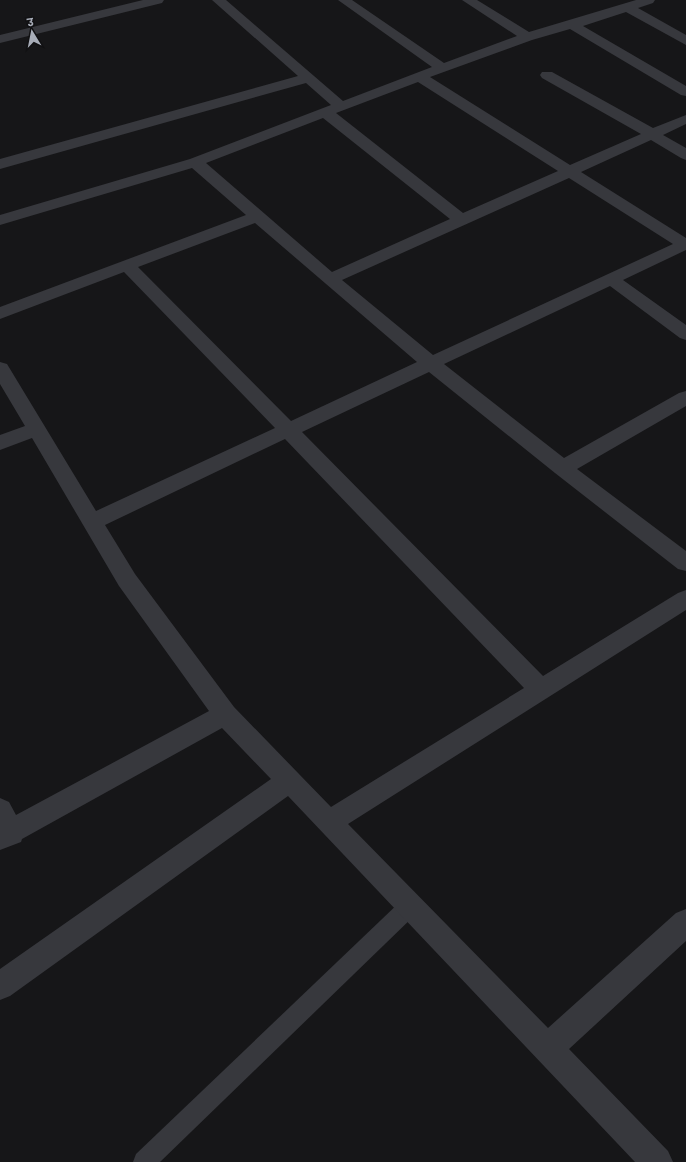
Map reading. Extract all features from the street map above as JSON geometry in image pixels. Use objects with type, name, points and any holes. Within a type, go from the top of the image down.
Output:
[{"type":"street","points":[[0,39],[158,0]]},
{"type":"street","points":[[218,0],[342,107]]},
{"type":"street","points":[[344,0],[442,68]]},
{"type":"street","points":[[0,220],[195,162],[527,37],[572,25],[649,0]]},
{"type":"street","points":[[473,3],[491,2]]},
{"type":"street","points":[[473,3],[527,37]]},
{"type":"street","points":[[627,7],[686,41]]},
{"type":"street","points":[[572,25],[686,92]]},
{"type":"street","points":[[547,75],[652,134],[686,156]]},
{"type":"street","points":[[420,77],[686,244]]},
{"type":"street","points":[[0,164],[308,78]]},
{"type":"street","points":[[326,113],[461,220]]},
{"type":"street","points":[[330,279],[686,119]]},
{"type":"street","points":[[195,162],[330,279],[431,363],[562,468],[686,563]]},
{"type":"street","points":[[0,313],[258,216]]},
{"type":"street","points":[[91,522],[686,244]]},
{"type":"street","points":[[126,265],[542,690]]},
{"type":"street","points":[[611,279],[686,334]]},
{"type":"street","points":[[0,368],[35,429],[127,580],[225,714],[548,1048],[655,1161]]},
{"type":"street","points":[[562,468],[686,398]]},
{"type":"street","points":[[0,443],[35,429]]},
{"type":"street","points":[[329,822],[686,599]]},
{"type":"street","points":[[0,810],[6,836],[225,714]]},
{"type":"street","points":[[0,986],[289,781]]},
{"type":"street","points":[[548,1048],[686,923]]},
{"type":"lane","points":[[144,1162],[410,906]]}]
